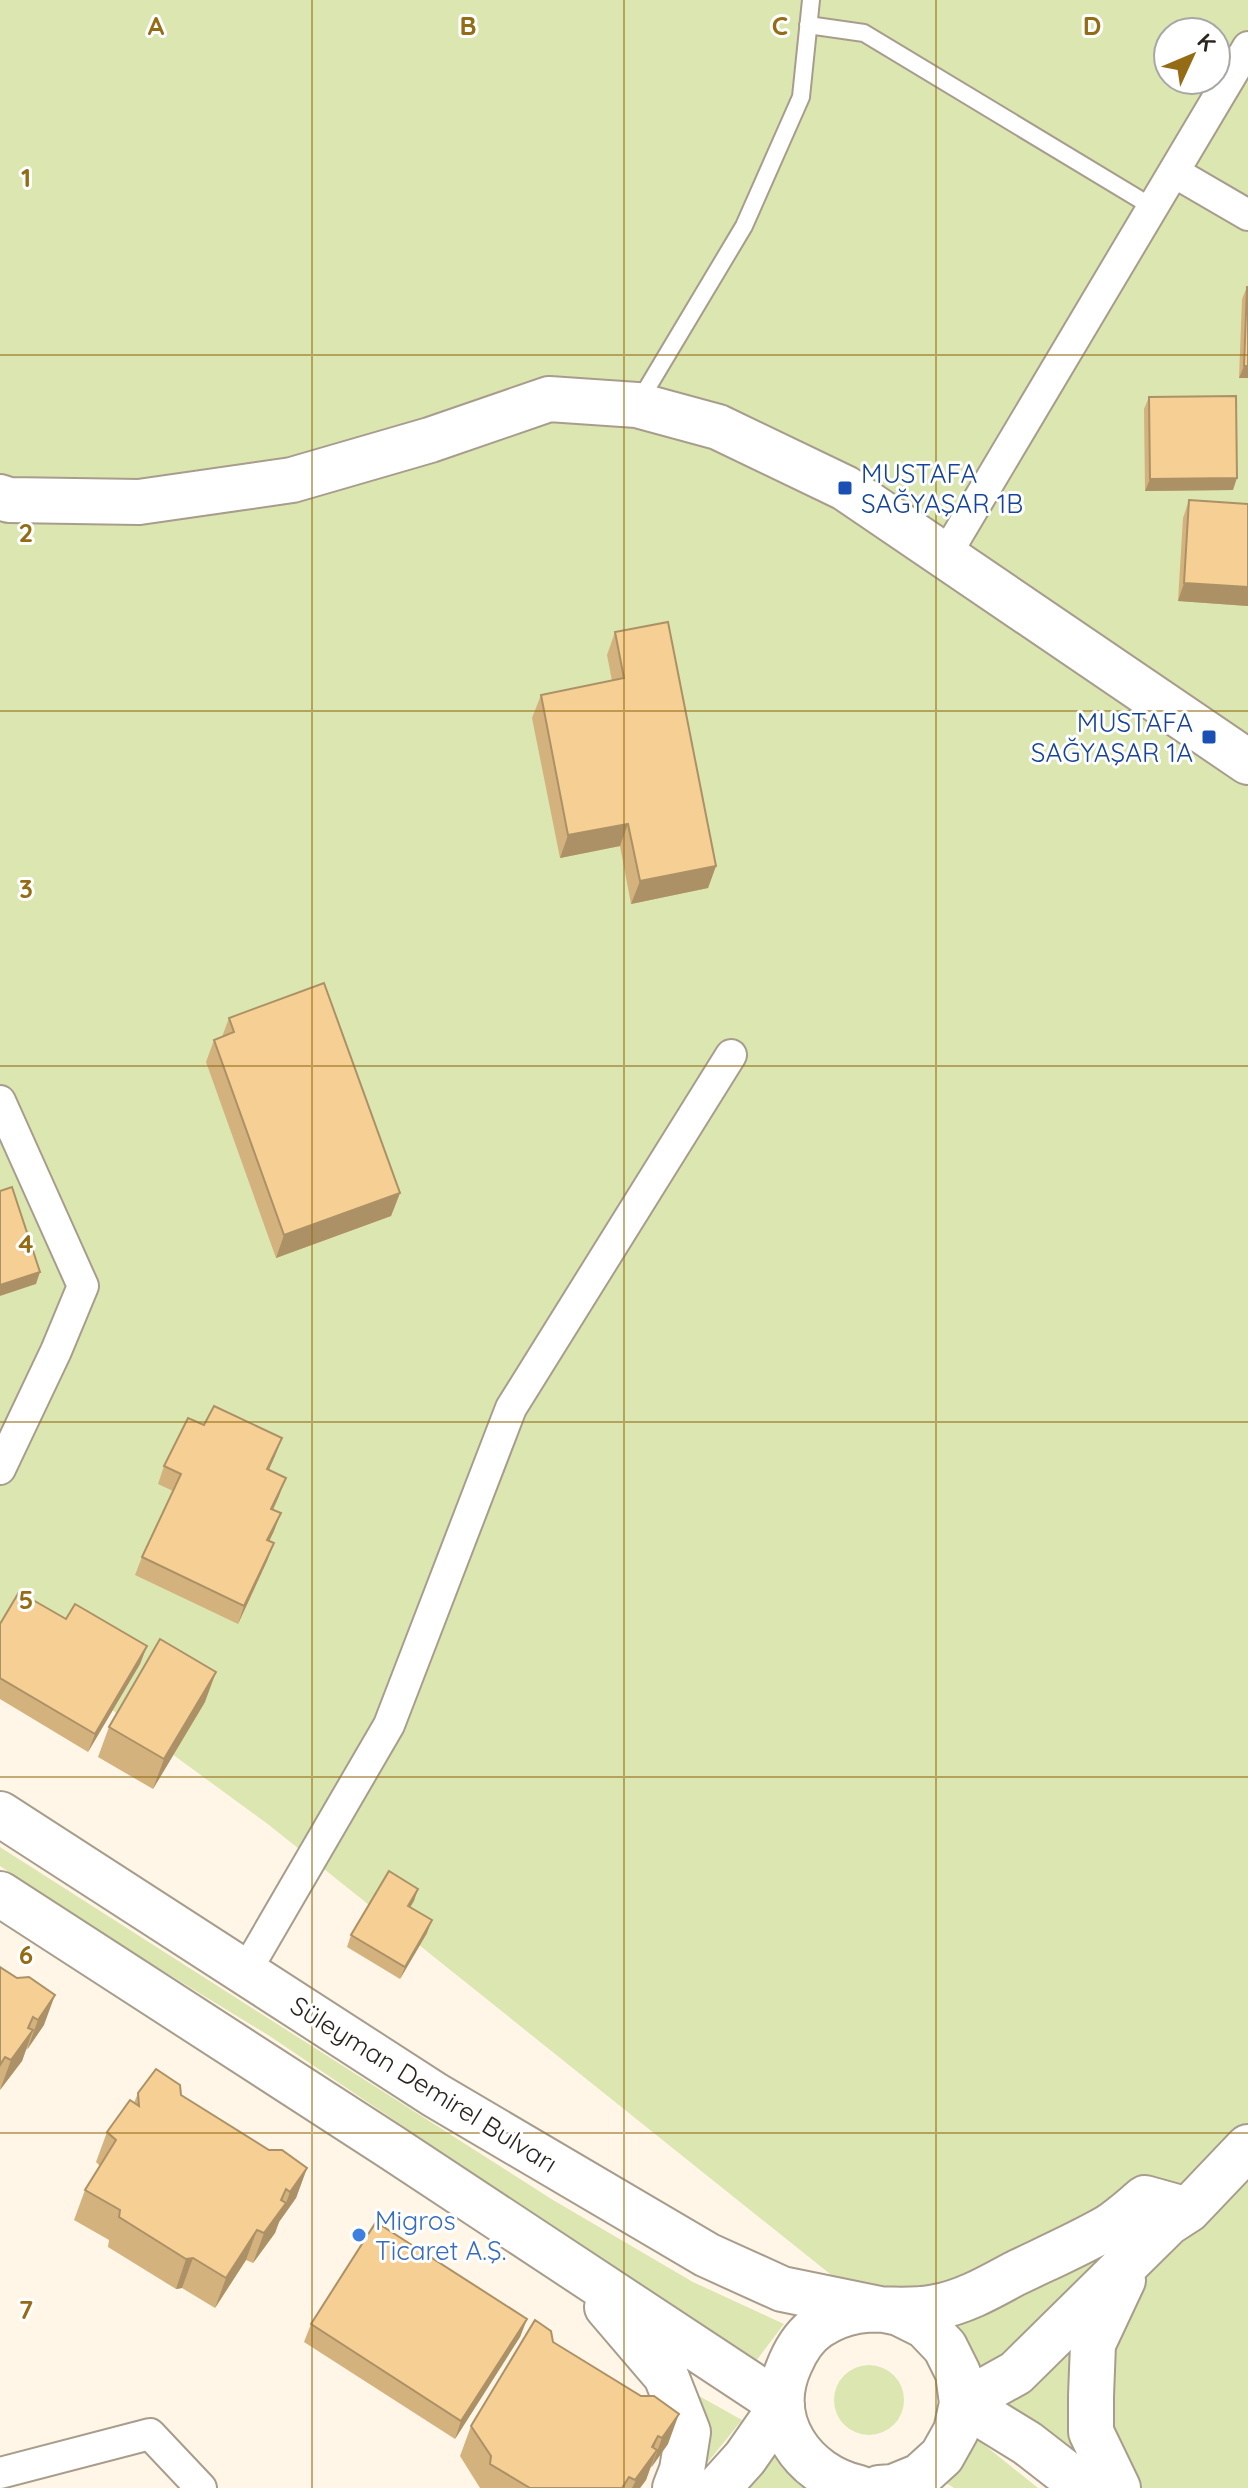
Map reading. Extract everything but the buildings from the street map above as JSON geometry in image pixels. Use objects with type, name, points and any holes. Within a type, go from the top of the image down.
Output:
[{"type":"main road","points":[[0,497],[9,500],[139,502],[185,496],[292,480],[430,440],[549,399],[637,405],[718,427],[845,488],[1248,762]]},
{"type":"main road","name":"Süleyman Demirel Bulvarı","points":[[0,1814],[435,2095],[707,2255],[782,2289],[870,2309]]},
{"type":"main road","points":[[0,1894],[782,2405]]},
{"type":"main road","points":[[962,2403],[1016,2373],[1168,2223],[1188,2210],[1248,2147]]},
{"type":"main road","points":[[859,2488],[840,2483],[817,2471],[800,2453],[787,2430],[782,2405],[784,2377],[796,2350],[816,2328],[841,2314],[870,2309],[935,2308],[955,2302],[1109,2227],[1145,2198],[1188,2210]]},
{"type":"main road","points":[[1118,2488],[1091,2432],[1093,2344],[1134,2256]]},
{"type":"main road","points":[[571,2266],[666,2376],[688,2432],[682,2470],[675,2488]]},
{"type":"main road","points":[[870,2309],[899,2313],[925,2326],[945,2347],[958,2373],[962,2403],[956,2431],[942,2456],[920,2476],[893,2487],[879,2488]]},
{"type":"main road","points":[[962,2403],[1027,2443],[1085,2488]]},
{"type":"main road","points":[[718,2488],[745,2458],[782,2405]]},
{"type":"street","points":[[945,556],[1248,47]]},
{"type":"street","points":[[1174,172],[1248,215]]},
{"type":"street","points":[[243,1972],[389,1725],[511,1408],[731,1055]]},
{"type":"street","points":[[0,1101],[83,1286],[0,1469]]},
{"type":"street","points":[[0,2473],[150,2434],[201,2488]]},
{"type":"lane","points":[[637,405],[744,226],[801,97],[811,0]]},
{"type":"lane","points":[[808,25],[864,33],[1154,208]]},
{"type":"green space","points":[[0,0],[1248,0],[1248,2488],[1086,2488],[1055,2454],[269,1825],[0,1628]]},
{"type":"green space","points":[[0,1847],[553,2200],[693,2282],[784,2324],[756,2361],[268,2035],[114,1941],[0,1866]]},
{"type":"green space","points":[[869,2365],[888,2371],[898,2381],[904,2400],[898,2419],[888,2429],[869,2435],[850,2429],[840,2419],[834,2400],[840,2381],[850,2371]]},
{"type":"green space","points":[[692,2392],[742,2420],[703,2468]]},
{"type":"green space","points":[[977,2439],[1038,2488],[954,2488],[937,2477]]},
{"type":"green space","points":[[773,2455],[813,2483],[804,2488],[750,2488]]},
{"type":"place","name":"MUSTAFA SAĞYAŞAR 1B","points":[[845,488]]},
{"type":"place","name":"MUSTAFA SAĞYAŞAR 1A","points":[[1209,737]]},
{"type":"place","name":"Migros Ticaret A.Ş.","points":[[359,2235]]}]
